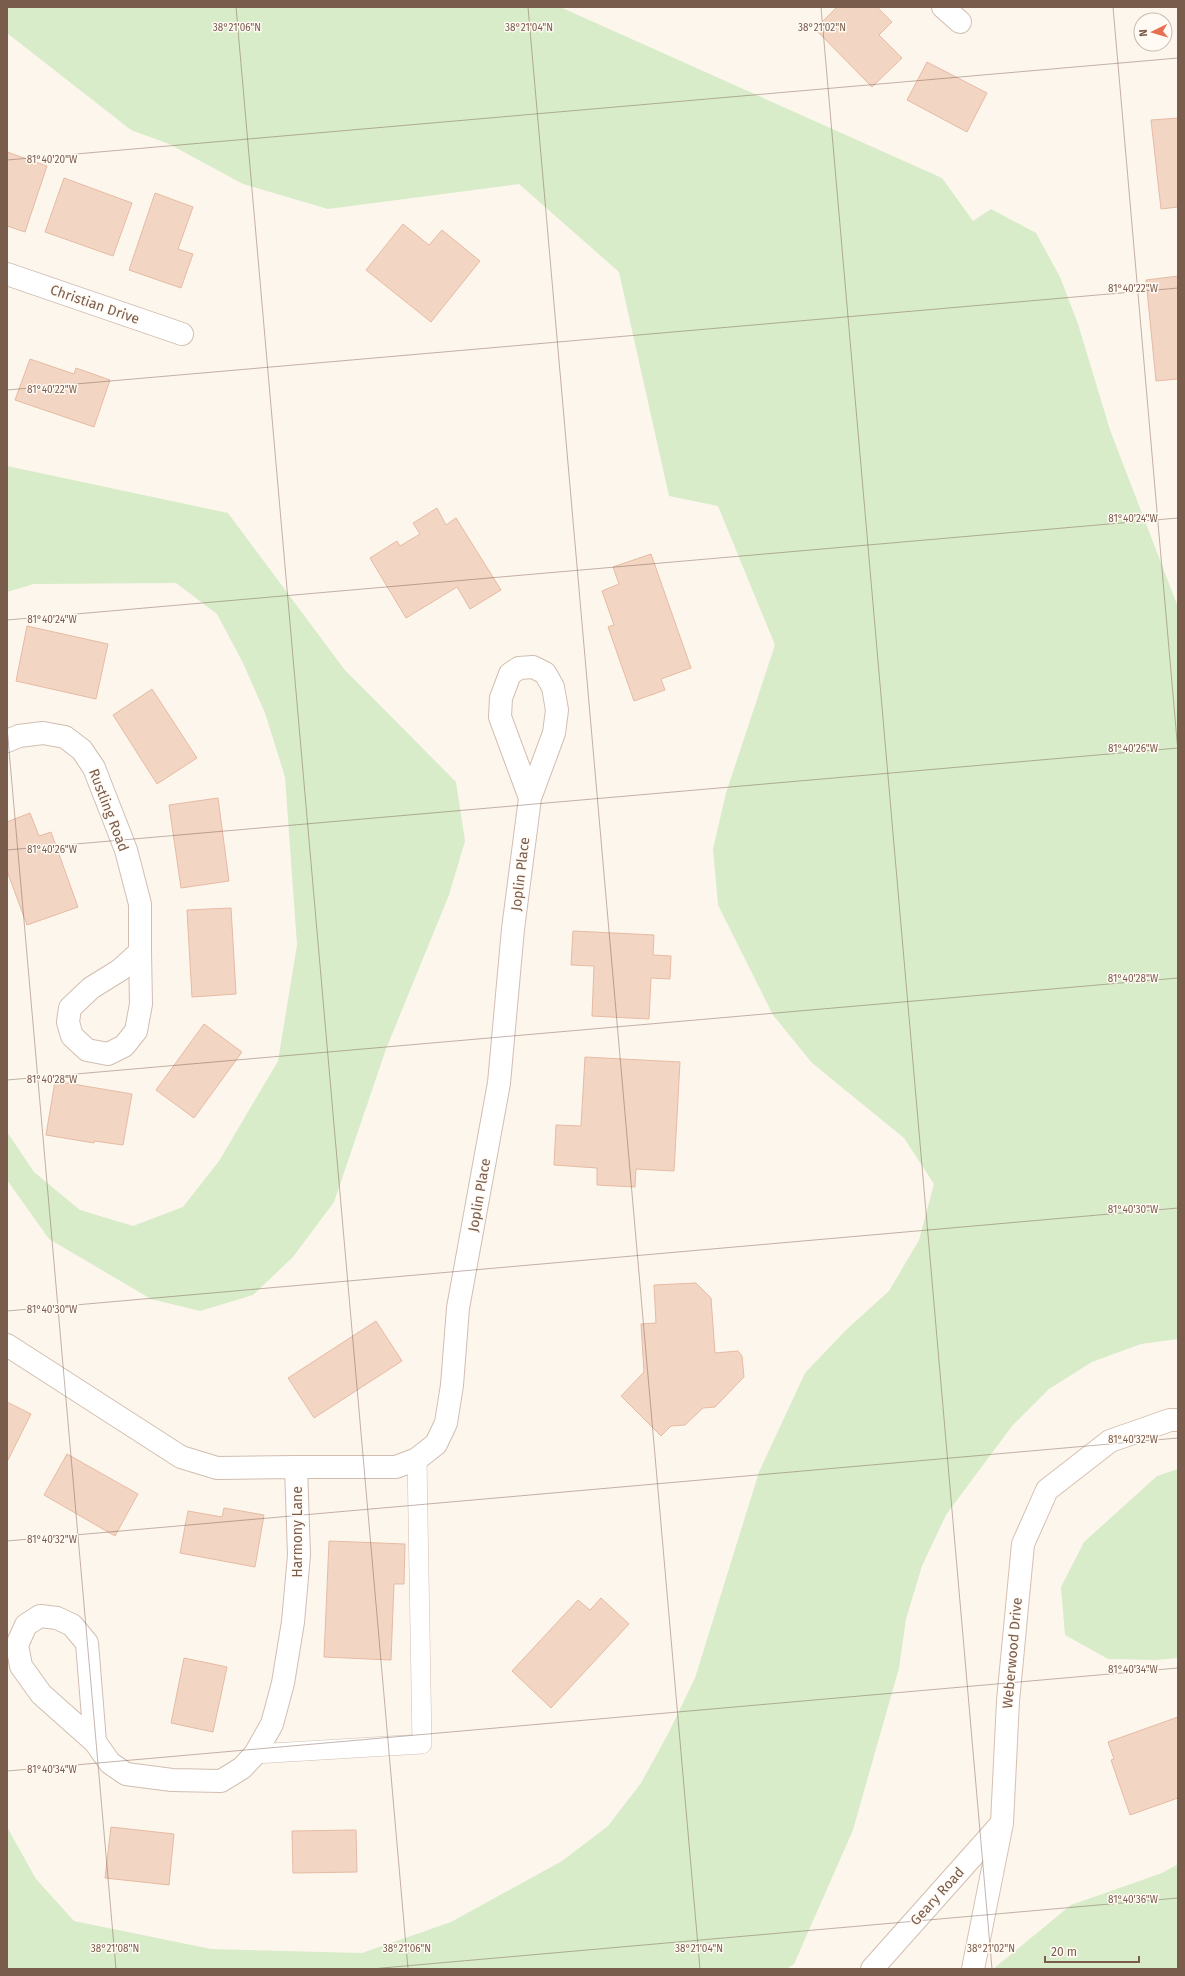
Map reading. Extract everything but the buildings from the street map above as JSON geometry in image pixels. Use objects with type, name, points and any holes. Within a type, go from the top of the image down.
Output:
[{"type":"street","points":[[943,7],[960,22]]},
{"type":"street","name":"Christian Drive","points":[[7,274],[182,334]]},
{"type":"street","name":"Joplin Place","points":[[296,1467],[396,1467],[417,1459],[436,1444],[446,1423],[452,1385],[458,1308],[499,1083],[513,929],[530,798],[554,733],[557,710],[553,687],[545,673],[532,666],[520,668],[510,674],[501,698],[500,717],[530,798]]},
{"type":"street","name":"Rustling Road","points":[[7,741],[19,736],[43,733],[65,737],[82,750],[94,768],[126,850],[138,896],[140,904],[141,1004],[136,1030],[124,1046],[108,1054],[87,1050],[72,1036],[68,1022],[70,1008],[92,988],[120,970],[140,952]]},
{"type":"street","name":"Harmony Lane","points":[[7,1345],[181,1457],[217,1468],[296,1467],[299,1555],[293,1622],[283,1683],[274,1717],[255,1754],[242,1768],[221,1781],[172,1780],[126,1774],[110,1763],[95,1742],[41,1694],[21,1666],[17,1645],[26,1624],[40,1616],[57,1618],[72,1626],[87,1643],[95,1742]]},
{"type":"street","name":"Weberwood Drive","points":[[973,1969],[1002,1823],[1008,1701],[1023,1544],[1047,1490],[1110,1441],[1170,1420],[1178,1420]]},
{"type":"street","name":"Geary Road","points":[[872,1969],[1002,1823]]},
{"type":"lane","points":[[255,1754],[422,1744],[417,1459]]},
{"type":"green space","points":[[7,7],[560,7],[942,178],[973,221],[991,209],[1036,233],[1060,277],[1078,324],[1110,430],[1178,607],[1178,1339],[1141,1344],[1092,1362],[1049,1389],[1012,1426],[946,1515],[922,1566],[906,1619],[899,1668],[853,1830],[794,1964],[787,1969],[7,1969],[7,1827],[36,1879],[74,1921],[211,1949],[362,1953],[451,1922],[562,1861],[608,1826],[641,1783],[668,1734],[695,1678],[759,1472],[805,1373],[847,1329],[889,1291],[919,1240],[934,1184],[904,1138],[812,1063],[773,1015],[718,905],[713,849],[726,793],[775,645],[718,506],[669,496],[619,272],[519,184],[328,209],[243,184],[169,144],[131,130],[7,33]]},
{"type":"green space","points":[[7,466],[228,513],[344,669],[456,782],[465,841],[449,895],[386,1049],[334,1202],[293,1257],[253,1295],[200,1311],[151,1299],[49,1239],[7,1180],[7,1132],[34,1172],[80,1210],[133,1226],[183,1207],[219,1161],[278,1061],[297,945],[285,777],[265,713],[243,663],[217,614],[176,583],[34,584],[7,592]]},
{"type":"green space","points":[[1178,1469],[1178,1658],[1156,1660],[1108,1659],[1065,1635],[1061,1587],[1084,1542],[1157,1476]]},
{"type":"green space","points":[[1178,1864],[1178,1969],[993,1969],[1071,1905],[1162,1873]]}]
